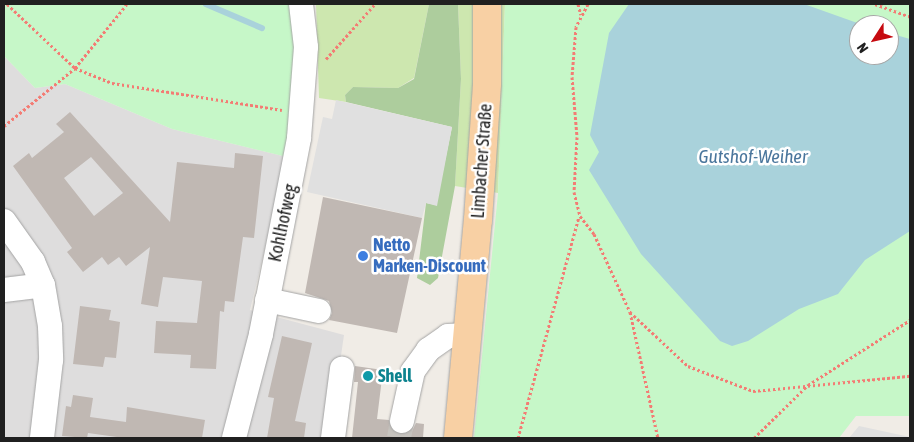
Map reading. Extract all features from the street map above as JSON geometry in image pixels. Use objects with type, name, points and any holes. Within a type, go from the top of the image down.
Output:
[{"type":"main road","name":"Limbacher Straße","points":[[458,438],[468,335],[487,83],[487,4]]},
{"type":"street","name":"Kohlhofweg","points":[[234,438],[267,300],[302,113],[304,84],[301,4]]},
{"type":"street","points":[[4,221],[33,262],[43,285],[51,360],[42,438]]},
{"type":"street","points":[[4,290],[43,285]]},
{"type":"street","points":[[267,300],[319,311]]},
{"type":"street","points":[[402,421],[412,371],[428,350],[448,336],[468,335]]},
{"type":"street","points":[[333,438],[342,369]]},
{"type":"path","points":[[7,4],[75,68],[112,83],[302,113]]},
{"type":"path","points":[[4,126],[75,68],[128,4]]},
{"type":"path","points":[[304,84],[375,4]]},
{"type":"path","points":[[578,4],[582,16]]},
{"type":"path","points":[[588,4],[576,27],[572,77],[577,137],[574,192],[580,216],[594,234],[630,312],[658,438]]},
{"type":"path","points":[[875,4],[910,17]]},
{"type":"path","points":[[518,438],[580,216]]},
{"type":"path","points":[[630,312],[661,343],[702,374],[752,391],[783,392],[808,385],[910,376]]},
{"type":"path","points":[[754,438],[808,385],[910,320]]},
{"type":"shaded area","points":[[4,56],[35,88],[65,84],[172,129],[287,157],[250,310],[344,335],[329,438],[4,438]]},
{"type":"shaded area","points":[[336,100],[452,127],[437,206],[426,203],[422,218],[307,192],[323,117],[332,119]]},
{"type":"shaded area","points":[[859,426],[910,437],[910,438],[849,438]]},
{"type":"green space","points":[[4,4],[295,4],[296,82],[287,157],[172,129],[65,84],[35,88],[4,56]]},
{"type":"green space","points":[[316,4],[429,4],[414,78],[398,88],[353,87],[345,95],[346,102],[319,98]]},
{"type":"green space","points":[[429,4],[458,4],[461,79],[455,186],[438,278],[430,285],[417,278],[426,203],[436,205],[452,127],[346,102],[345,95],[353,87],[398,88],[414,79]]},
{"type":"green space","points":[[458,4],[505,4],[498,193],[455,186],[461,79]]},
{"type":"green space","points":[[505,4],[910,4],[910,416],[856,416],[839,438],[474,438],[498,193]]},
{"type":"water","name":"Gutshof-Weiher","points":[[629,4],[804,4],[849,20],[849,65],[899,65],[899,36],[910,39],[910,231],[865,260],[838,294],[799,309],[748,341],[732,346],[720,341],[641,254],[589,170],[599,152],[590,135],[609,33]]},
{"type":"building","points":[[70,112],[170,222],[177,162],[234,168],[235,153],[263,156],[254,238],[243,237],[234,302],[225,301],[224,312],[220,311],[216,369],[190,368],[191,355],[154,353],[156,321],[197,323],[202,281],[163,277],[158,307],[141,304],[150,247],[126,266],[119,257],[108,265],[102,257],[83,272],[67,252],[72,248],[13,166],[29,153],[32,158],[64,132],[56,124]],"holes":[[[91,157],[123,193],[94,216],[64,178]]]},
{"type":"building","name":"Netto Marken-Discount","points":[[323,197],[422,218],[397,333],[329,320],[332,313],[329,301],[305,293]]},
{"type":"building","points":[[80,306],[111,310],[109,320],[120,322],[116,358],[105,357],[103,367],[73,364]]},
{"type":"building","points":[[282,336],[312,343],[295,421],[306,423],[304,438],[267,438],[274,398],[268,397]]},
{"type":"building","points":[[355,366],[383,370],[377,419],[389,420],[392,431],[400,434],[412,431],[416,423],[424,424],[423,438],[352,438],[358,382],[354,382]]},
{"type":"building","points":[[73,395],[93,398],[90,417],[126,422],[127,407],[205,420],[202,438],[124,438],[88,433],[87,438],[62,436],[66,406],[71,407]]},
{"type":"waterway","points":[[206,4],[262,28]]},
{"type":"tunnel","points":[[399,438],[402,421]]},
{"type":"place","name":"Netto Marken-Discount","points":[[363,256]]},
{"type":"place","name":"Shell","points":[[368,376]]}]
